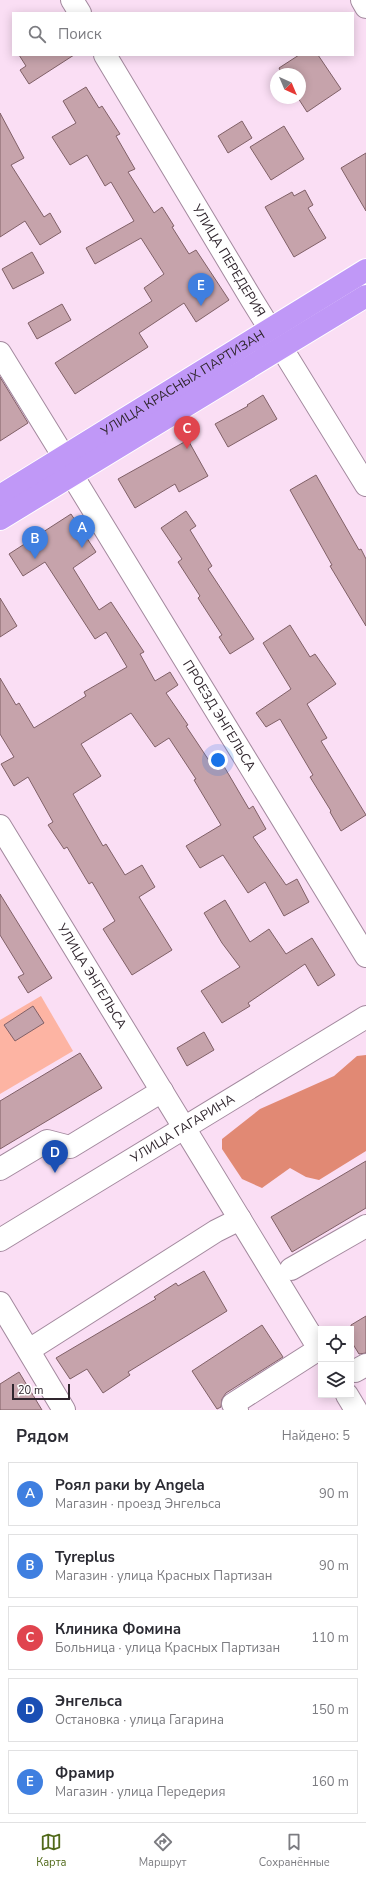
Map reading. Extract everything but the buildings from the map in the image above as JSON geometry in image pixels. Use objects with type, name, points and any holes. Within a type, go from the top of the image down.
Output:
[{"type":"highway","name":"УЛИЦА КРАСНЫХ ПАРТИЗАН","points":[[276,339],[366,270]]},
{"type":"highway","name":"УЛИЦА КРАСНЫХ ПАРТИЗАН","points":[[0,519],[68,466],[276,339],[366,296]]},
{"type":"highway","name":"УЛИЦА КРАСНЫХ ПАРТИЗАН","points":[[0,496],[68,466]]},
{"type":"street","points":[[72,0],[79,12]]},
{"type":"street","points":[[362,0],[366,7]]},
{"type":"street","name":"УЛИЦА ПЕРЕДЕРИЯ","points":[[106,56],[366,485]]},
{"type":"street","name":"ПРОЕЗД ЭНГЕЛЬСА","points":[[0,353],[366,956]]},
{"type":"street","name":"УЛИЦА ЭНГЕЛЬСА","points":[[0,826],[318,1348]]},
{"type":"street","name":"УЛИЦА ГАГАРИНА","points":[[0,1240],[366,1017]]},
{"type":"street","points":[[0,1169],[47,1141],[70,1147],[162,1091]]},
{"type":"street","points":[[29,1350],[216,1231],[240,1218]]},
{"type":"street","points":[[291,1269],[366,1226]]},
{"type":"street","points":[[0,1304],[64,1410]]},
{"type":"street","points":[[237,1410],[233,1404],[318,1352]]},
{"type":"street","points":[[349,1398],[356,1410]]},
{"type":"shaded area","points":[[41,996],[73,1051],[0,1094],[0,1020]]},
{"type":"shaded area","points":[[366,1055],[366,1151],[319,1180],[306,1177],[290,1168],[262,1188],[242,1179],[222,1149],[222,1139],[260,1109],[334,1076],[357,1056]]},
{"type":"place","name":"Фрамир","points":[[201,306]]},
{"type":"place","name":"Клиника Фомина","points":[[187,449]]},
{"type":"place","name":"Роял раки by Angela","points":[[82,548]]},
{"type":"place","name":"Tyreplus","points":[[35,559]]},
{"type":"place","name":"Энгельса","points":[[55,1173]]}]
